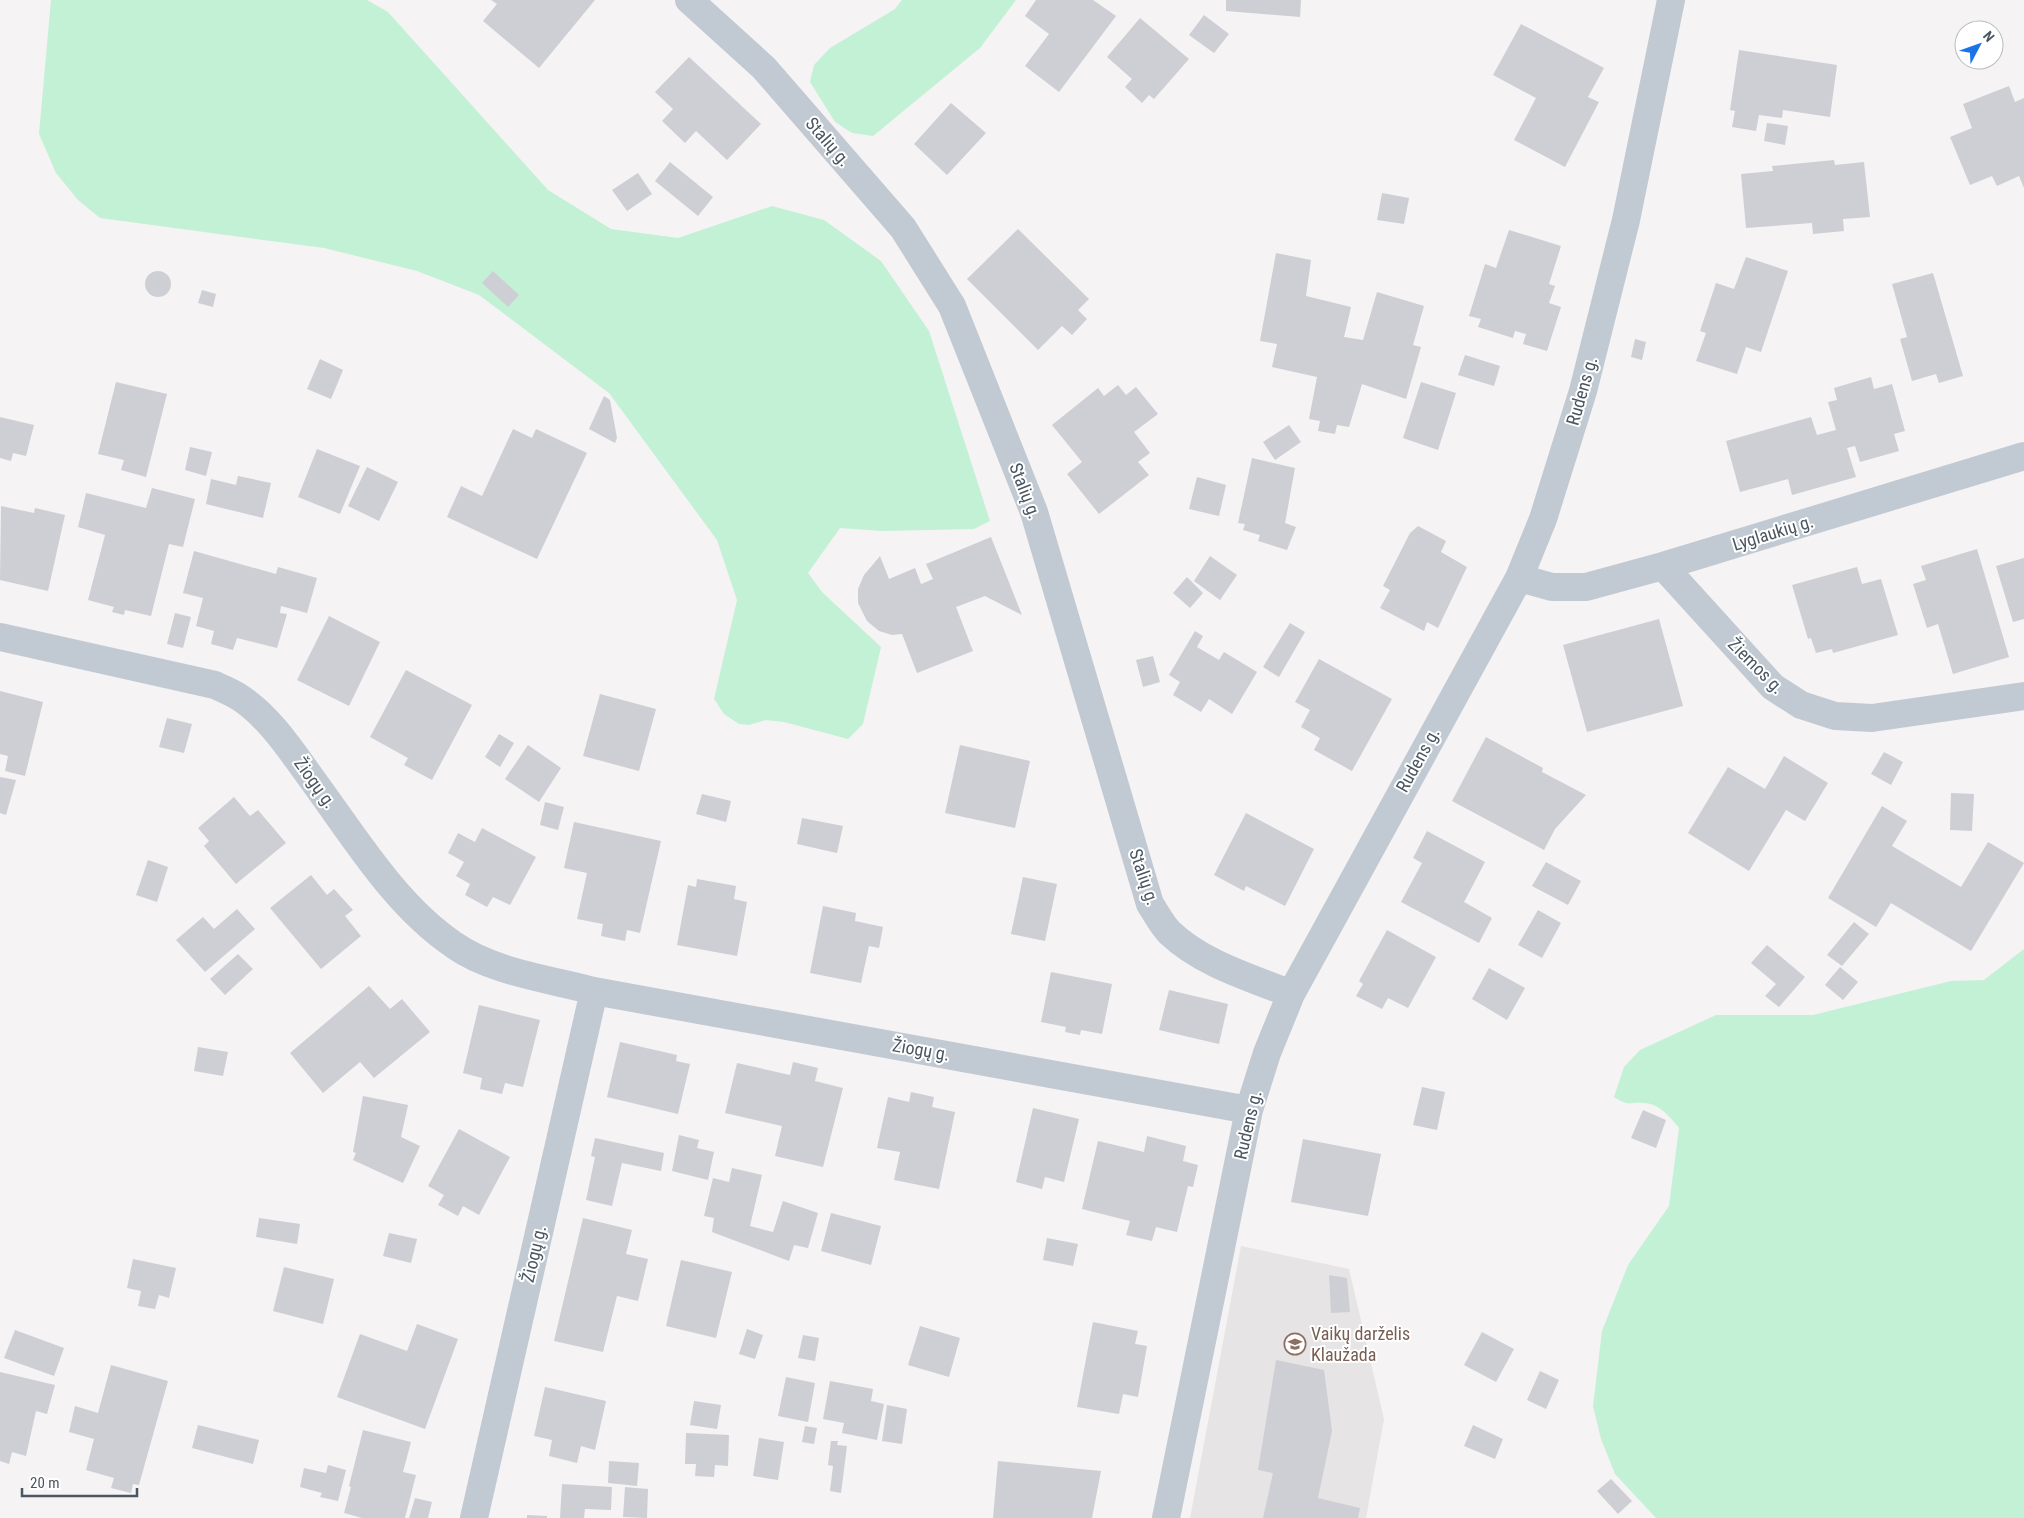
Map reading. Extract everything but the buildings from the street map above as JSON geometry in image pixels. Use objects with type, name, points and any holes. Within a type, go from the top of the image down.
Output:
[{"type":"street","name":"Stalių g.","points":[[689,0],[764,68],[903,228],[952,306],[1034,512],[1150,904],[1168,931],[1187,947],[1211,962],[1291,994]]},
{"type":"street","name":"Rudens g.","points":[[1166,1518],[1249,1110],[1267,1053],[1291,994],[1519,578],[1543,519],[1583,391],[1626,220],[1671,0]]},
{"type":"street","name":"Lyglaukių g.","points":[[1519,578],[1552,587],[1586,587],[1663,566],[2024,456]]},
{"type":"street","name":"Žiemos g.","points":[[1663,566],[1773,687],[1801,705],[1835,716],[1872,718],[2024,696]]},
{"type":"street","name":"Žiogų g.","points":[[0,637],[215,685],[239,697],[266,720],[288,745],[389,883],[421,920],[455,946],[489,964],[594,991],[1249,1110]]},
{"type":"street","name":"Žiogų g.","points":[[474,1518],[594,991]]},
{"type":"shaded area","name":"Vaikų darželis Klaužada","points":[[1241,1246],[1349,1269],[1384,1419],[1366,1518],[1190,1518]]},
{"type":"green space","points":[[51,0],[367,0],[388,12],[548,190],[611,229],[678,238],[772,206],[824,220],[881,261],[929,331],[990,521],[974,529],[882,531],[840,528],[808,573],[822,592],[881,647],[863,724],[848,739],[784,722],[766,720],[749,725],[739,724],[724,714],[714,699],[737,600],[717,540],[609,393],[479,295],[417,271],[324,248],[100,218],[78,200],[56,173],[39,134]]},
{"type":"green space","points":[[902,0],[1016,0],[980,48],[873,136],[852,133],[835,122],[810,82],[814,65],[830,48],[895,9]]},
{"type":"green space","points":[[2024,949],[2024,1518],[1656,1518],[1615,1474],[1601,1439],[1593,1406],[1602,1331],[1628,1265],[1669,1206],[1679,1128],[1660,1108],[1644,1103],[1626,1103],[1614,1097],[1624,1067],[1640,1050],[1716,1015],[1813,1015],[1951,981],[1984,980]]},
{"type":"place","name":"Vaikų darželis Klaužada","points":[[1295,1344]]}]
